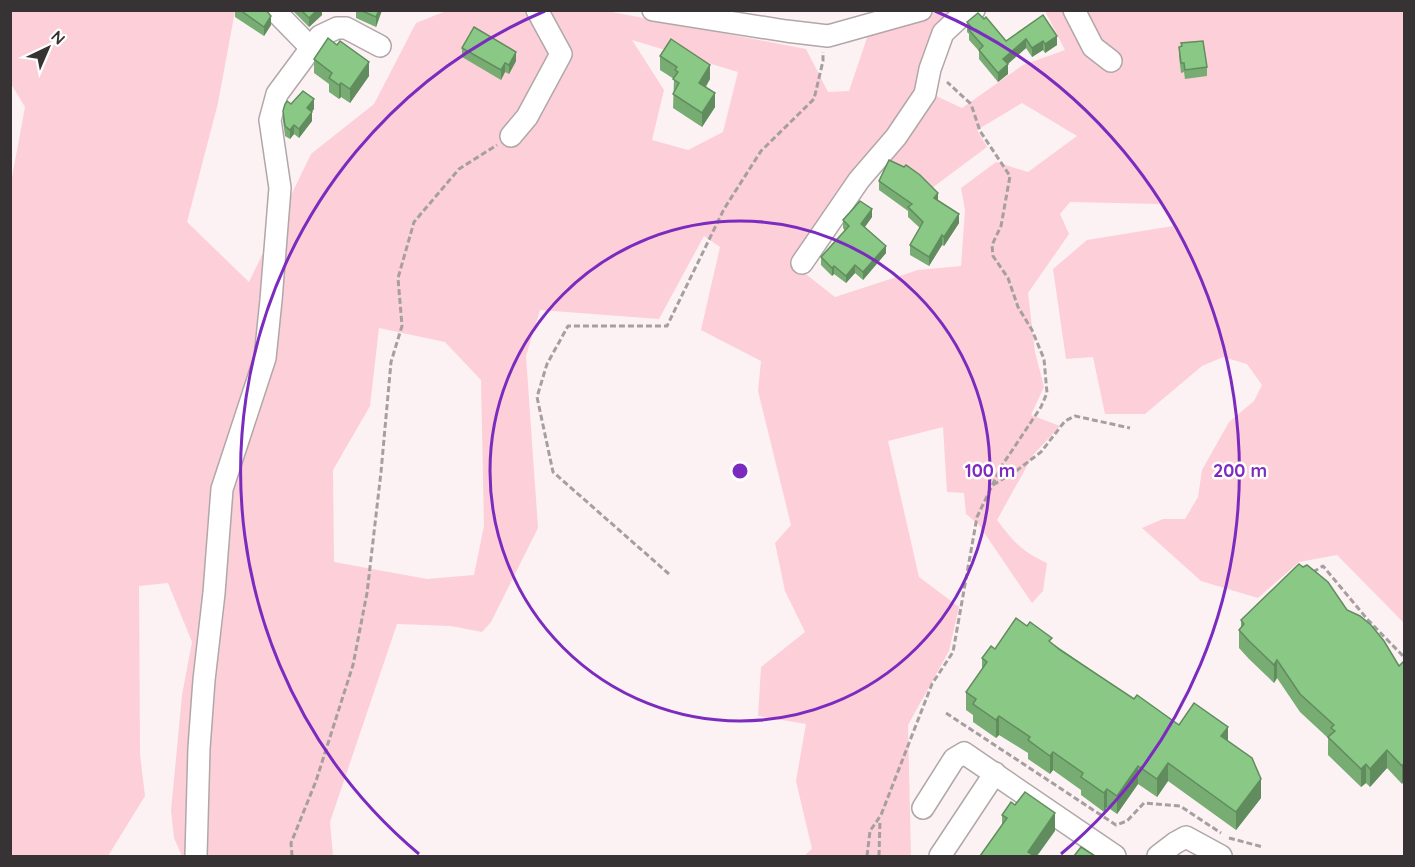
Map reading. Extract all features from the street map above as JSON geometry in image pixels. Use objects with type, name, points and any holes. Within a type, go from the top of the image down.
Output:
[{"type":"street","points":[[274,10],[311,48]]},
{"type":"street","points":[[511,136],[527,117],[561,54],[537,10]]},
{"type":"street","points":[[653,10],[828,36],[878,17],[921,10]]},
{"type":"street","points":[[802,263],[859,180],[896,137],[924,94],[943,33],[959,18],[974,10]]},
{"type":"street","points":[[1074,10],[1093,47],[1111,61]]},
{"type":"street","points":[[196,856],[199,748],[222,489],[265,357],[271,300],[280,188],[270,120],[277,94],[320,36],[337,28],[346,28],[380,46]]},
{"type":"street","points":[[923,808],[954,759],[964,753],[1115,856]]},
{"type":"street","points":[[940,856],[995,773]]},
{"type":"street","points":[[1158,856],[1186,837],[1221,856]]},
{"type":"path","points":[[669,574],[553,472],[537,397],[540,386],[547,364],[568,326],[667,326],[723,209],[761,151],[814,99],[823,61],[822,35]]},
{"type":"path","points":[[879,856],[881,815],[932,684],[953,652],[977,517],[1012,447],[1041,407],[1047,393],[1044,359],[1032,330],[1018,307],[1008,279],[993,256],[992,245],[1001,226],[1010,176],[980,131],[971,104],[952,87]]},
{"type":"path","points":[[292,856],[291,843],[316,781],[352,665],[367,593],[391,362],[402,326],[398,278],[414,222],[459,169],[511,136]]},
{"type":"path","points":[[992,486],[1041,452],[1065,421],[1075,416],[1130,428]]},
{"type":"path","points":[[1306,576],[1323,566],[1368,620],[1404,657]]},
{"type":"path","points":[[946,713],[1116,825],[1127,821],[1144,803],[1180,806],[1231,839],[1263,847]]},
{"type":"path","points":[[867,856],[870,831],[881,815]]},
{"type":"shaded area","points":[[11,11],[235,11],[218,103],[187,222],[249,282],[311,154],[374,104],[416,23],[446,11],[607,11],[806,49],[828,92],[849,91],[870,29],[935,11],[951,11],[939,24],[921,89],[962,108],[1023,65],[1065,50],[1045,11],[1404,11],[1404,623],[1337,555],[1299,562],[1258,598],[1201,581],[1142,528],[1163,519],[1185,519],[1198,497],[1202,470],[1229,422],[1254,401],[1262,385],[1247,364],[1223,357],[1202,366],[1145,414],[1105,414],[1093,357],[1066,359],[1053,269],[1087,240],[1173,226],[1160,204],[1070,202],[1060,214],[1069,234],[1028,293],[1035,352],[1044,387],[1031,415],[1060,426],[1033,455],[997,520],[1019,545],[1047,563],[1043,591],[1032,603],[979,525],[966,514],[964,493],[947,492],[943,427],[888,441],[919,577],[959,607],[949,651],[908,725],[911,856],[804,856],[812,849],[796,781],[806,724],[758,716],[761,667],[805,632],[785,591],[775,543],[791,525],[758,391],[761,361],[701,330],[720,247],[704,236],[659,319],[540,310],[526,356],[538,528],[491,622],[482,632],[451,626],[397,624],[330,822],[333,856],[182,856],[174,838],[171,811],[182,695],[192,642],[168,583],[139,586],[140,754],[145,796],[108,856],[11,856],[10,188],[25,107],[11,84]],"holes":[[[632,40],[738,72],[723,132],[688,150],[652,140],[664,90]],[[1022,103],[1077,136],[1028,172],[996,162],[961,188],[965,210],[961,266],[918,270],[835,297],[793,264],[832,199],[866,183],[889,163],[932,188],[987,147],[977,130]],[[379,328],[445,342],[481,380],[484,526],[474,575],[427,579],[334,562],[333,470],[370,406]]]},
{"type":"building","points":[[240,10],[266,10],[271,16],[264,27]]},
{"type":"building","points":[[301,10],[317,10],[309,18]]},
{"type":"building","points":[[360,10],[379,10],[376,17]]},
{"type":"building","points":[[978,13],[984,19],[986,17],[1006,41],[1043,15],[1057,36],[1045,44],[1043,41],[1032,48],[1026,39],[1003,59],[1008,64],[998,73],[979,50],[983,46],[969,30],[972,28],[967,22]]},
{"type":"building","points":[[474,27],[516,52],[509,65],[505,63],[501,70],[462,48]]},
{"type":"building","points":[[328,38],[337,45],[340,41],[369,62],[350,89],[329,78],[332,73],[314,59]]},
{"type":"building","points":[[671,39],[710,65],[699,83],[715,93],[702,113],[673,94],[679,83],[673,79],[678,72],[675,70],[677,67],[660,56]]},
{"type":"building","points":[[1203,41],[1207,67],[1185,70],[1184,63],[1181,63],[1179,47],[1182,46],[1181,43]]},
{"type":"building","points":[[303,91],[314,99],[307,108],[312,112],[299,129],[294,125],[290,130],[285,126],[283,111],[285,104],[287,101],[291,104]]},
{"type":"building","points":[[889,160],[904,167],[906,165],[920,175],[938,193],[934,198],[959,214],[944,237],[942,235],[929,257],[910,245],[923,222],[908,207],[912,204],[879,181]]},
{"type":"building","points":[[860,201],[872,209],[861,224],[886,246],[863,272],[855,265],[846,276],[834,266],[832,268],[821,257],[849,226],[843,220]]},
{"type":"building","points":[[1299,564],[1303,567],[1307,565],[1328,582],[1347,610],[1360,616],[1371,625],[1399,666],[1404,663],[1404,763],[1402,766],[1387,750],[1370,769],[1366,764],[1361,769],[1328,737],[1335,731],[1331,728],[1334,725],[1300,694],[1277,660],[1274,665],[1239,630],[1244,624],[1241,620]]},
{"type":"building","points":[[1016,618],[1027,626],[1030,622],[1052,638],[1049,641],[1060,650],[1134,699],[1137,695],[1179,725],[1194,703],[1228,727],[1221,736],[1252,758],[1261,779],[1236,812],[1168,763],[1157,779],[1138,766],[1117,796],[1107,789],[1104,793],[1081,777],[1083,773],[1053,752],[1050,756],[1028,740],[1030,737],[999,716],[996,720],[973,704],[976,699],[966,692],[987,662],[982,658],[991,646],[995,649]]},
{"type":"building","points":[[1025,792],[1055,813],[1028,852],[1034,856],[980,856],[1007,818],[1002,815],[1011,802],[1015,805]]},
{"type":"building","points":[[1081,847],[1095,856],[1074,856]]}]
